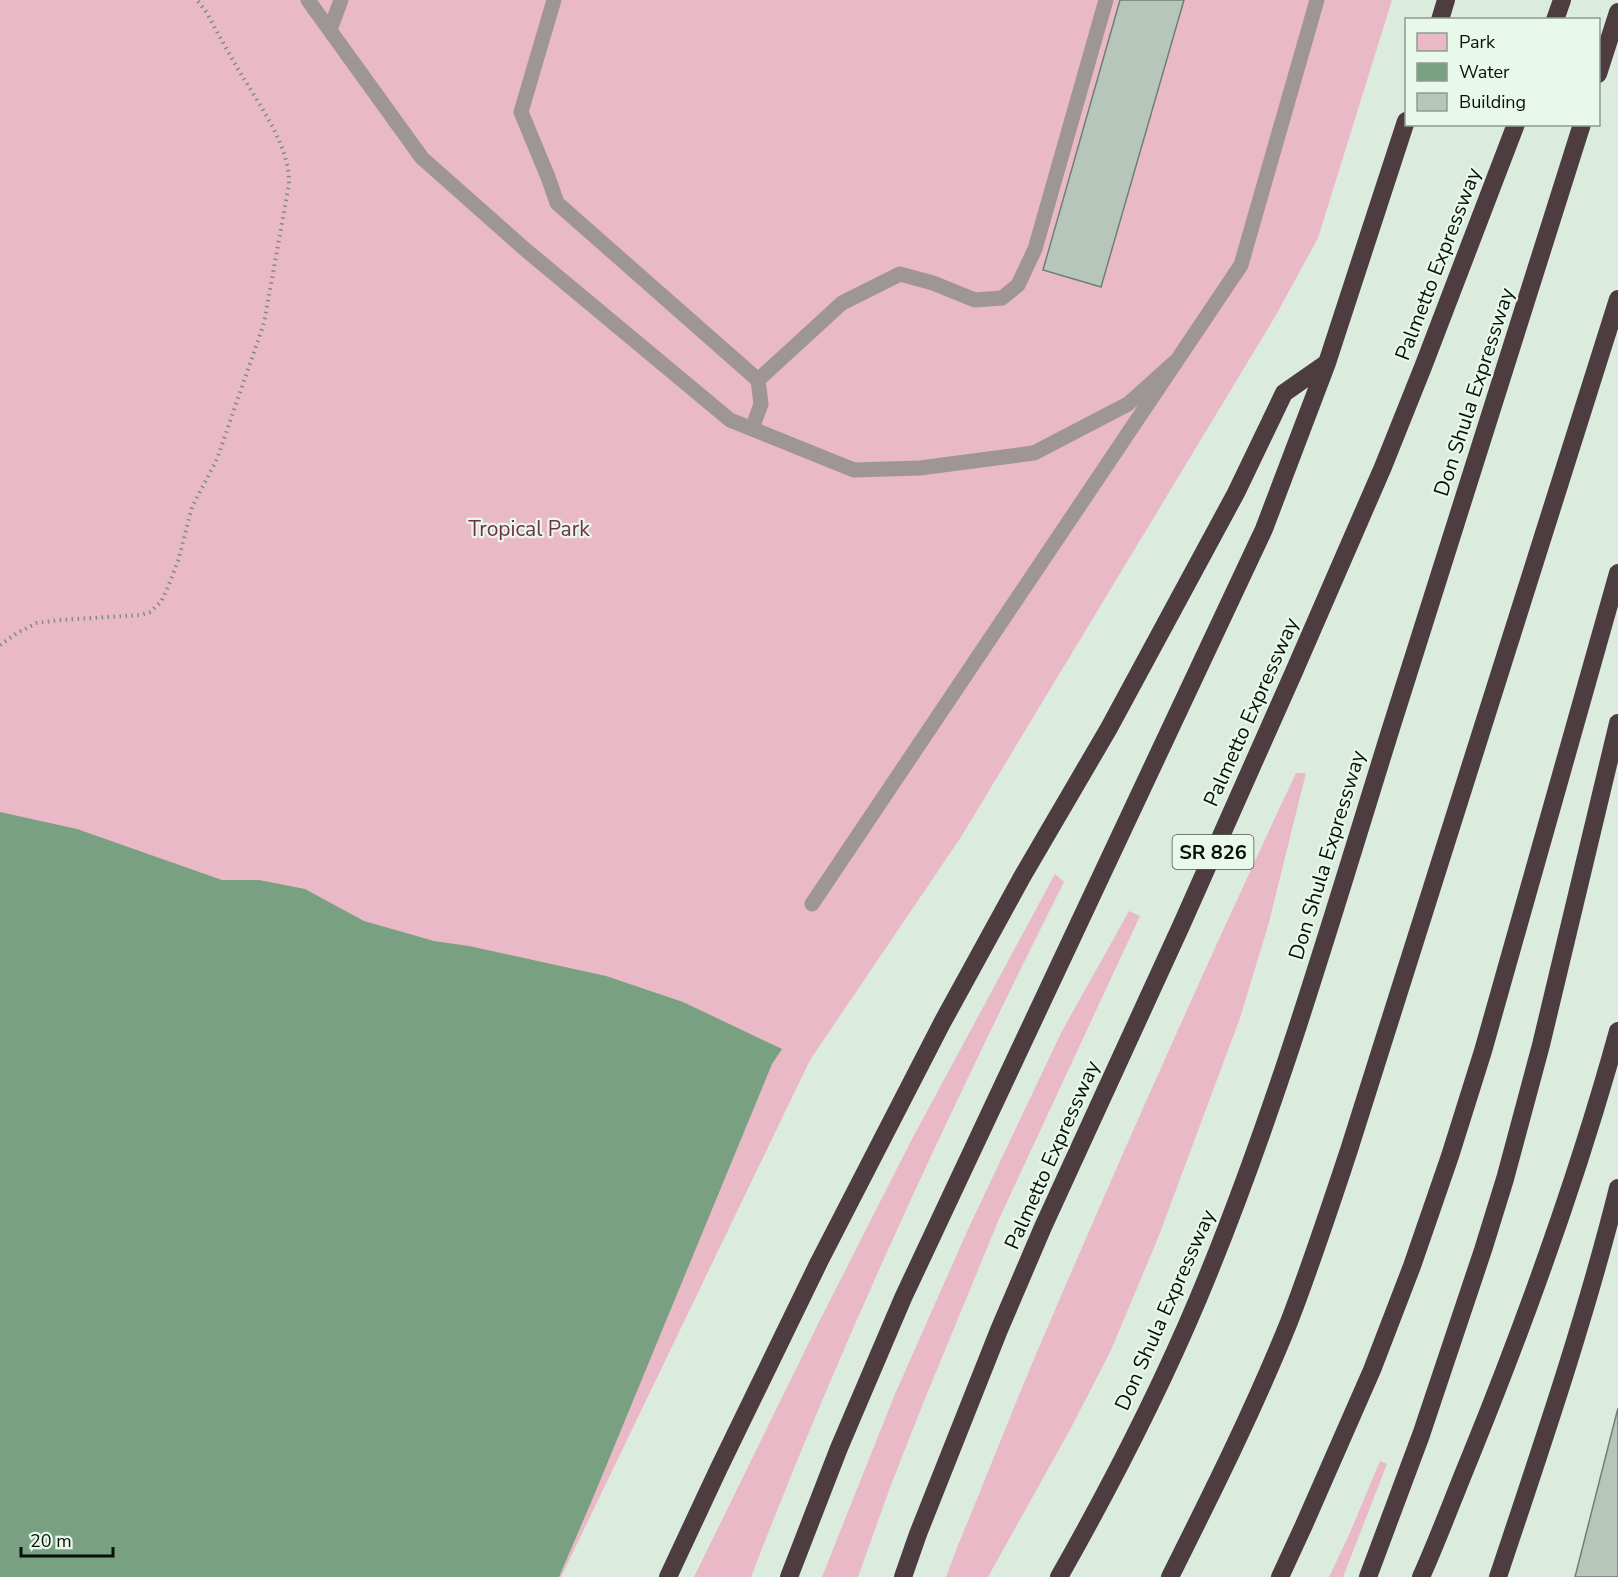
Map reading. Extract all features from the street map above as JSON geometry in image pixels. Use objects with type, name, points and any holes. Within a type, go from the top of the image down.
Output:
[{"type":"highway","points":[[1441,18],[1446,0]]},
{"type":"highway","points":[[1556,18],[1562,0]]},
{"type":"highway","points":[[1600,71],[1618,12]]},
{"type":"highway","points":[[789,1577],[848,1427],[903,1298],[1264,529],[1327,363],[1405,126]]},
{"type":"highway","name":"Palmetto Expressway","points":[[903,1577],[990,1351],[1038,1238],[1185,916],[1383,467],[1515,126]]},
{"type":"highway","name":"Don Shula Expressway","points":[[1059,1577],[1152,1400],[1218,1250],[1262,1133],[1581,126]]},
{"type":"highway","points":[[1170,1577],[1257,1397],[1289,1322],[1317,1244],[1353,1139],[1618,299]]},
{"type":"highway","points":[[668,1577],[819,1262],[942,1023],[1022,877],[1109,728],[1236,493],[1284,393],[1327,363]]},
{"type":"highway","points":[[1280,1577],[1372,1370],[1412,1266],[1450,1155],[1490,1028],[1618,573]]},
{"type":"highway","points":[[1368,1577],[1439,1382],[1508,1167],[1541,1045],[1618,723]]},
{"type":"highway","points":[[1421,1577],[1524,1320],[1565,1205],[1618,1031]]},
{"type":"highway","points":[[1497,1577],[1556,1404],[1618,1188]]},
{"type":"lane","points":[[308,0],[422,158],[527,251],[730,420],[854,470],[920,468],[1034,453],[1128,404],[1177,360]]},
{"type":"lane","points":[[330,30],[341,0]]},
{"type":"lane","points":[[554,0],[521,112],[557,203],[758,380],[760,404],[752,429]]},
{"type":"lane","points":[[758,380],[842,303],[900,274],[933,283],[975,300],[1002,298],[1018,285],[1035,249],[1106,0]]},
{"type":"lane","points":[[812,904],[1241,265],[1317,0]]},
{"type":"path","points":[[0,645],[37,623],[141,615],[150,612],[161,602],[178,561],[192,507],[217,459],[264,322],[290,172],[283,149],[271,124],[207,13],[197,0]]},
{"type":"green space","name":"Tropical Park","points":[[0,0],[1392,0],[1318,238],[1276,315],[961,837],[810,1060],[561,1577],[0,1577]]},
{"type":"green space","points":[[1296,773],[1306,773],[1268,926],[1240,1018],[1158,1238],[1111,1350],[1071,1428],[988,1577],[946,1577],[1023,1384],[1107,1191]]},
{"type":"green space","points":[[1055,874],[1064,882],[899,1226],[822,1400],[751,1577],[694,1577],[912,1139]]},
{"type":"green space","points":[[1129,911],[1140,916],[999,1219],[922,1406],[858,1577],[822,1577],[895,1394],[970,1225],[1061,1033]]},
{"type":"green space","points":[[1380,1461],[1387,1464],[1343,1577],[1329,1577],[1349,1535]]},
{"type":"water","points":[[0,812],[77,829],[222,880],[259,880],[305,889],[364,921],[434,941],[469,946],[606,976],[683,1002],[782,1049],[772,1064],[559,1577],[0,1577]]},
{"type":"building","points":[[1120,0],[1184,0],[1101,287],[1043,270]]},
{"type":"building","points":[[1618,1408],[1618,1577],[1575,1577]]}]
